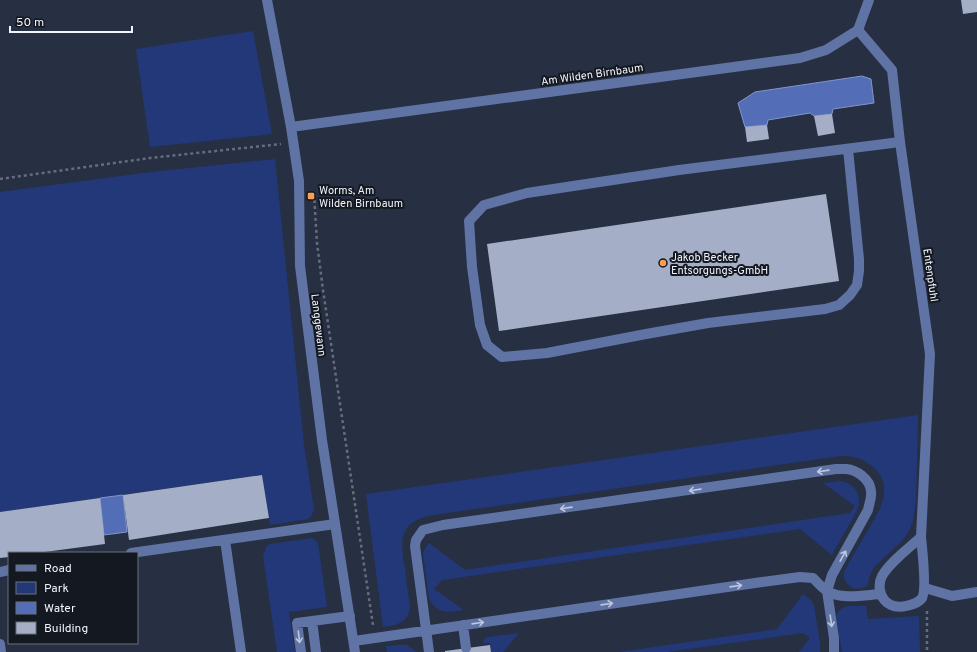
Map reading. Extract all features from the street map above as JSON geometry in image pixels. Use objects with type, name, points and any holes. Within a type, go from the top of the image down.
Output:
[{"type":"street","name":"Langgewann","points":[[267,0],[291,127],[299,181],[300,266],[322,440],[356,652]]},
{"type":"street","points":[[858,30],[869,0]]},
{"type":"street","name":"Am Wilden Birnbaum","points":[[291,127],[800,58],[826,50],[858,30]]},
{"type":"street","name":"Entenpfuhl","points":[[858,30],[892,70],[900,142],[930,354],[921,537],[925,588]]},
{"type":"street","points":[[848,149],[859,270],[857,285],[850,295],[839,305],[708,323],[547,353],[502,357],[487,345],[480,325],[472,267],[469,221],[484,204],[527,193],[664,172],[900,142]]},
{"type":"street","points":[[429,652],[415,546],[416,540],[423,530],[459,523],[836,469],[847,469],[856,472],[867,480],[870,485],[871,499],[868,510],[832,575],[827,591],[834,638],[834,652]]},
{"type":"street","points":[[138,552],[335,524]]},
{"type":"street","points":[[921,537],[888,568],[882,578],[880,586],[883,599],[891,606],[902,607],[913,604],[922,597],[925,588],[952,596],[977,592]]},
{"type":"street","points":[[225,540],[241,652]]},
{"type":"street","points":[[354,641],[800,577],[813,578],[827,591],[837,596],[881,594]]},
{"type":"street","points":[[301,652],[297,623],[350,616]]},
{"type":"street","points":[[312,621],[316,652]]},
{"type":"street","points":[[463,625],[466,648]]},
{"type":"street","points":[[0,644],[1,652]]},
{"type":"path","points":[[0,179],[150,158],[293,143]]},
{"type":"path","points":[[314,191],[322,290],[374,637]]},
{"type":"path","points":[[925,588],[927,652]]},
{"type":"green space","points":[[253,31],[272,134],[150,147],[136,49]]},
{"type":"green space","points":[[275,159],[304,445],[314,509],[312,515],[308,519],[270,525],[262,475],[0,512],[0,192],[151,172]]},
{"type":"green space","points":[[918,415],[916,501],[913,521],[908,533],[901,542],[874,567],[869,578],[868,585],[860,588],[849,586],[845,580],[844,572],[881,507],[884,498],[884,486],[879,473],[866,462],[850,456],[840,456],[427,516],[410,524],[403,536],[402,543],[410,606],[409,612],[405,620],[398,624],[383,627],[366,494]]},
{"type":"green space","points":[[840,481],[849,484],[856,490],[859,503],[856,512],[832,555],[800,529],[442,580],[434,589],[464,610],[448,612],[439,610],[429,598],[423,553],[429,543],[465,570],[850,513],[855,506],[823,483]]},
{"type":"green space","points":[[312,538],[318,543],[327,607],[289,612],[295,652],[277,652],[263,556],[266,547],[270,544]]},
{"type":"green space","points":[[803,594],[812,601],[814,606],[820,642],[820,652],[799,652],[810,638],[803,633],[667,652],[619,652],[777,629]]},
{"type":"green space","points":[[848,606],[866,606],[868,619],[919,616],[920,652],[842,652],[836,616],[840,610]]},
{"type":"green space","points":[[519,633],[503,652],[491,652],[490,643],[483,643],[484,639],[487,637]]},
{"type":"green space","points":[[407,645],[416,652],[387,652],[386,646]]},
{"type":"water","points":[[862,76],[871,79],[874,103],[833,109],[832,114],[814,116],[810,113],[768,120],[767,125],[745,127],[738,103],[755,92]]},
{"type":"water","points":[[123,495],[127,532],[104,535],[100,498]]},
{"type":"building","points":[[961,0],[977,0],[977,12],[963,14]]},
{"type":"building","points":[[832,114],[835,133],[818,136],[814,116]]},
{"type":"building","points":[[767,125],[769,139],[747,142],[745,127]]},
{"type":"building","name":"Jakob Becker Entsorgungs-GmbH","points":[[826,194],[839,281],[499,331],[487,244]]},
{"type":"building","points":[[262,475],[269,518],[129,540],[123,495]]},
{"type":"building","points":[[100,498],[105,544],[45,552],[8,552],[8,557],[0,558],[0,512]]},
{"type":"building","points":[[490,645],[491,652],[445,652],[445,651]]},
{"type":"place","name":"Worms, Am Wilden Birnbaum","points":[[311,196]]},
{"type":"place","name":"Jakob Becker Entsorgungs-GmbH","points":[[663,263]]}]
